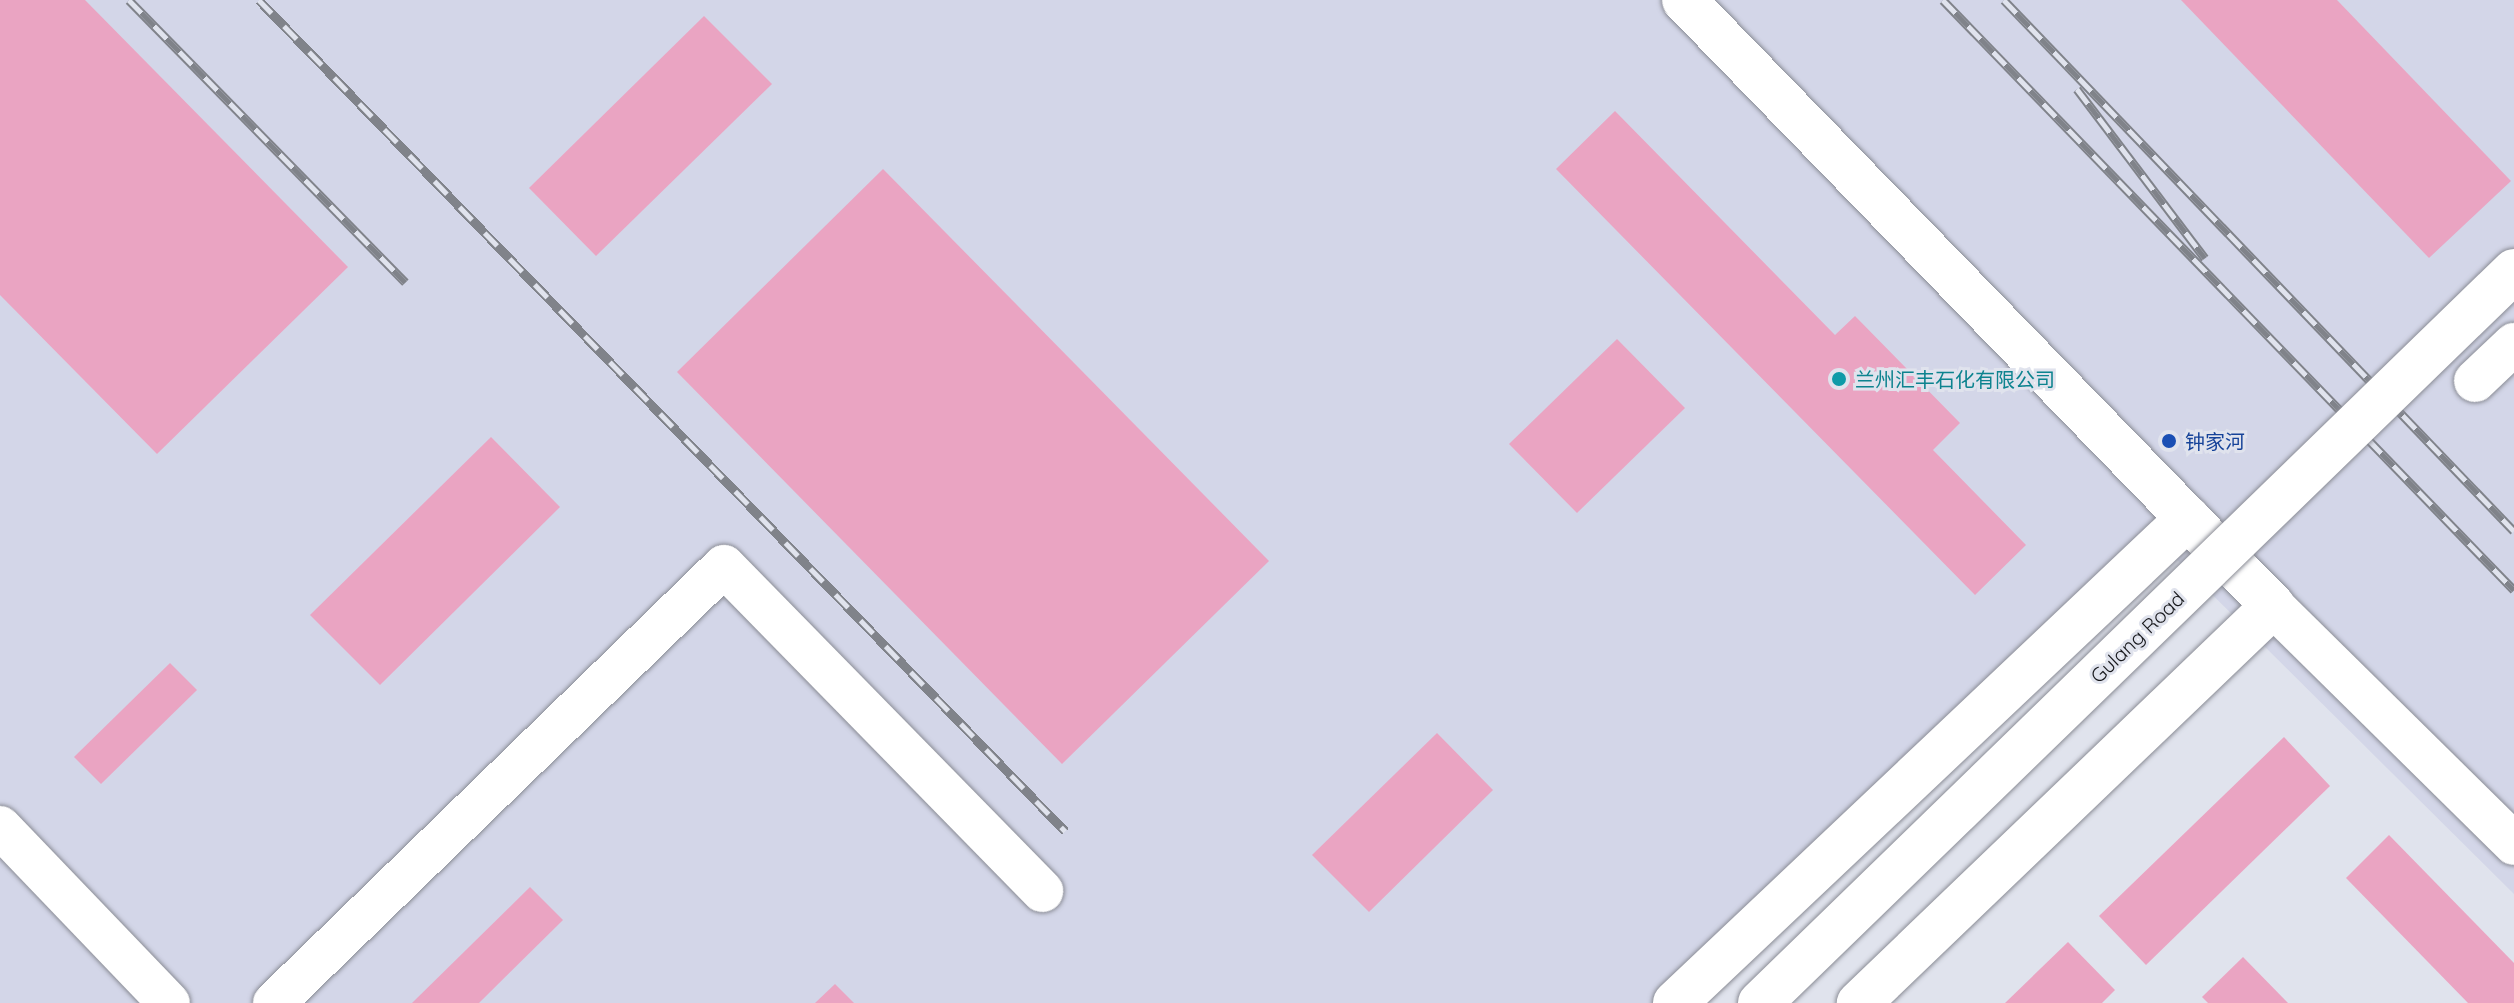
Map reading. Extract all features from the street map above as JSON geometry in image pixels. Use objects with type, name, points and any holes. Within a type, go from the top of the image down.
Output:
[{"type":"street","points":[[1684,0],[2273,606],[2514,844]]},
{"type":"street","name":"Gulang Road","points":[[1760,1003],[2514,271]]},
{"type":"street","points":[[2475,381],[2514,344]]},
{"type":"street","points":[[1675,1003],[2188,518]]},
{"type":"street","points":[[274,1003],[724,566],[1042,891]]},
{"type":"street","points":[[1859,1003],[2273,606]]},
{"type":"street","points":[[0,827],[169,1003]]},
{"type":"shaded area","points":[[0,0],[2514,0],[2514,894],[2146,529],[1656,1003],[0,1003]]},
{"type":"building","points":[[0,0],[85,0],[348,267],[157,454],[0,295]]},
{"type":"building","points":[[2181,0],[2337,0],[2511,181],[2429,258]]},
{"type":"building","points":[[704,16],[772,84],[596,256],[529,188]]},
{"type":"building","name":"兰州汇丰石化有限公司","points":[[1615,111],[1835,335],[1855,316],[1960,423],[1933,450],[2026,545],[1975,595],[1556,169]]},
{"type":"building","points":[[883,169],[1269,561],[1062,764],[677,372]]},
{"type":"building","points":[[1617,339],[1685,408],[1577,513],[1509,444]]},
{"type":"building","points":[[491,437],[560,507],[380,685],[310,615]]},
{"type":"building","points":[[170,663],[197,690],[101,784],[74,757]]},
{"type":"building","points":[[1437,733],[1493,790],[1369,912],[1312,855]]},
{"type":"building","points":[[2284,737],[2330,786],[2146,965],[2099,916]]},
{"type":"building","points":[[2389,835],[2514,963],[2514,1003],[2468,1003],[2346,878]]},
{"type":"building","points":[[530,887],[563,920],[479,1003],[412,1003]]},
{"type":"building","points":[[2068,942],[2115,990],[2102,1003],[2005,1003]]},
{"type":"building","points":[[2243,957],[2288,1003],[2208,1003],[2202,997]]},
{"type":"building","points":[[835,984],[854,1003],[815,1003]]},
{"type":"railway","points":[[129,0],[405,282]]},
{"type":"railway","points":[[259,0],[1065,831]]},
{"type":"railway","points":[[1943,0],[2514,590]]},
{"type":"railway","points":[[2004,0],[2514,531]]},
{"type":"railway","points":[[2077,89],[2205,258]]},
{"type":"place","name":"兰州汇丰石化有限公司","points":[[1839,379]]},
{"type":"place","name":"钟家河","points":[[2169,441]]}]
